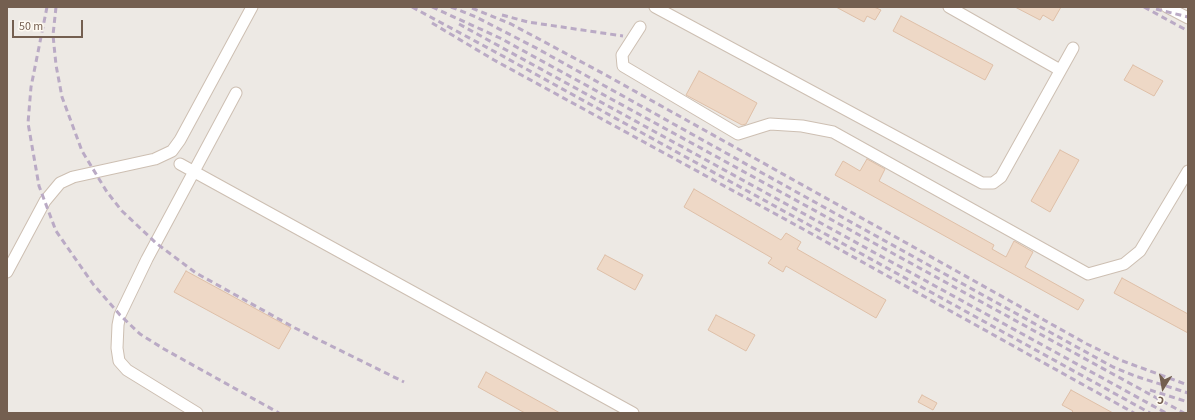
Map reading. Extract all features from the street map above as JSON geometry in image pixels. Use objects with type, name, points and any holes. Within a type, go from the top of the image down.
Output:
[{"type":"street","points":[[7,272],[45,201],[60,183],[73,176],[155,159],[172,151],[180,140],[252,7]]},
{"type":"street","points":[[655,7],[982,183],[993,183],[1001,177],[1073,48]]},
{"type":"street","points":[[949,7],[1060,70]]},
{"type":"street","points":[[1167,7],[1188,18]]},
{"type":"street","points":[[640,27],[622,55],[623,66],[738,134],[770,124],[802,126],[833,132],[1088,274],[1124,264],[1140,252],[1188,171]]},
{"type":"street","points":[[197,413],[127,370],[119,361],[117,348],[120,315],[236,93]]},
{"type":"street","points":[[180,164],[633,413]]},
{"type":"shaded area","points":[[7,7],[1188,7],[1188,413],[7,413]]},
{"type":"building","points":[[836,7],[874,7],[881,10],[875,20],[867,16],[864,22]]},
{"type":"building","points":[[1015,7],[1061,7],[1053,21],[1043,15],[1040,20]]},
{"type":"building","points":[[901,16],[993,65],[985,80],[893,31]]},
{"type":"building","points":[[1133,65],[1163,81],[1154,96],[1124,80]]},
{"type":"building","points":[[699,71],[757,103],[746,124],[742,125],[686,95]]},
{"type":"building","points":[[1060,150],[1079,160],[1050,212],[1031,201]]},
{"type":"building","points":[[867,159],[885,169],[879,181],[994,245],[992,249],[1006,257],[1014,241],[1033,252],[1025,267],[1084,300],[1078,310],[835,175],[843,161],[860,171]]},
{"type":"building","points":[[694,189],[781,240],[786,233],[801,242],[797,249],[886,300],[876,318],[786,266],[783,272],[768,263],[772,258],[684,207]]},
{"type":"building","points":[[605,255],[643,275],[635,290],[597,269]]},
{"type":"building","points":[[186,271],[291,328],[279,349],[174,292]]},
{"type":"building","points":[[1122,278],[1188,314],[1188,333],[1114,293]]},
{"type":"building","points":[[716,315],[755,335],[746,351],[708,330]]},
{"type":"building","points":[[486,372],[560,413],[525,413],[478,387]]},
{"type":"building","points":[[1071,390],[1113,413],[1071,413],[1073,411],[1062,405]]},
{"type":"building","points":[[922,395],[937,403],[933,410],[918,402]]},
{"type":"railway","points":[[47,7],[31,87],[28,123],[39,186],[56,231],[93,284],[120,315],[140,334],[279,413]]},
{"type":"railway","points":[[56,7],[53,35],[56,65],[62,97],[82,151],[107,192],[122,211],[156,243],[196,273],[295,328],[404,382]]},
{"type":"railway","points":[[412,7],[1150,413]]},
{"type":"railway","points":[[432,7],[500,38],[1184,413]]},
{"type":"railway","points":[[451,7],[476,17],[538,49],[1113,367],[1135,376],[1188,393]]},
{"type":"railway","points":[[1144,7],[1188,31]]},
{"type":"railway","points":[[472,8],[511,24],[604,74],[1087,344],[1120,360],[1188,385]]},
{"type":"railway","points":[[1156,9],[1188,17]]},
{"type":"railway","points":[[502,15],[528,22],[623,36]]},
{"type":"railway","points":[[432,23],[494,60],[803,229],[1134,413]]},
{"type":"railway","points":[[459,24],[1166,413]]},
{"type":"railway","points":[[1150,390],[1188,402]]}]
